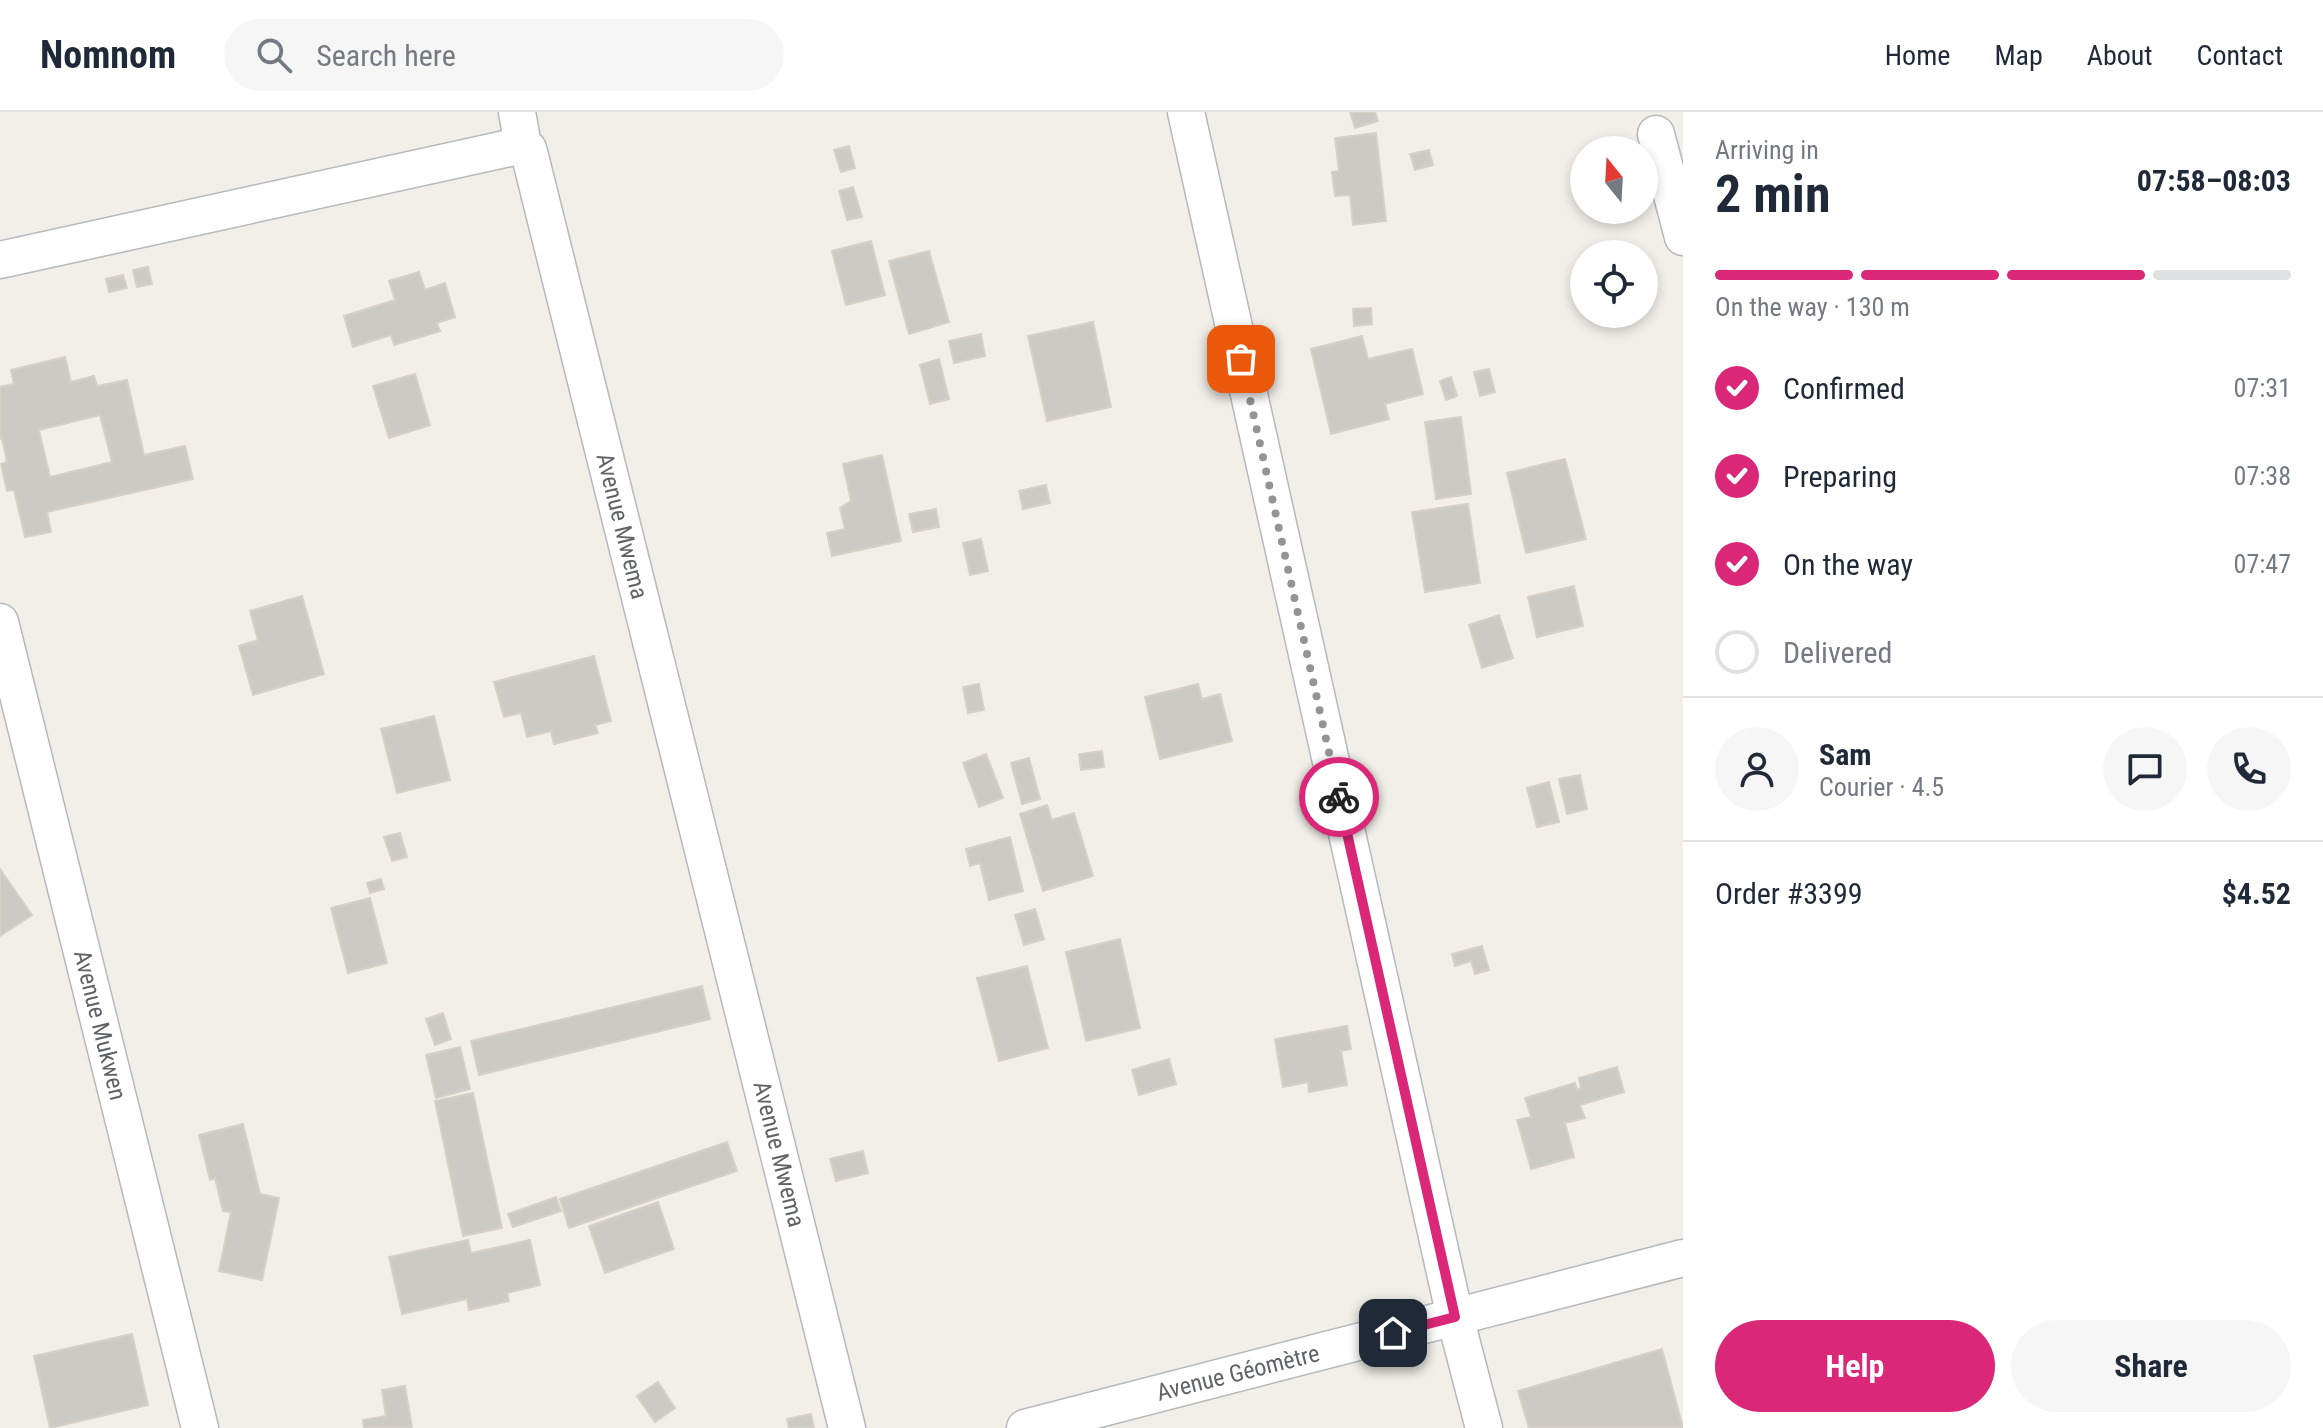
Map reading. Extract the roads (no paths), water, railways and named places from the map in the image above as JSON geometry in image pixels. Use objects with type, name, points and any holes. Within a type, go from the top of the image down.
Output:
[{"type":"street","points":[[1186,112],[1455,1317],[1484,1428]]},
{"type":"street","name":"Avenue Mwema","points":[[0,260],[507,147],[520,128]]},
{"type":"street","name":"Avenue Mwema","points":[[520,128],[530,156],[847,1428]]},
{"type":"street","points":[[1668,154],[1683,237]]},
{"type":"street","name":"Avenue Mukwen","points":[[0,622],[200,1428]]},
{"type":"street","name":"Avenue Géomètre","points":[[1025,1428],[1683,1258]]}]
